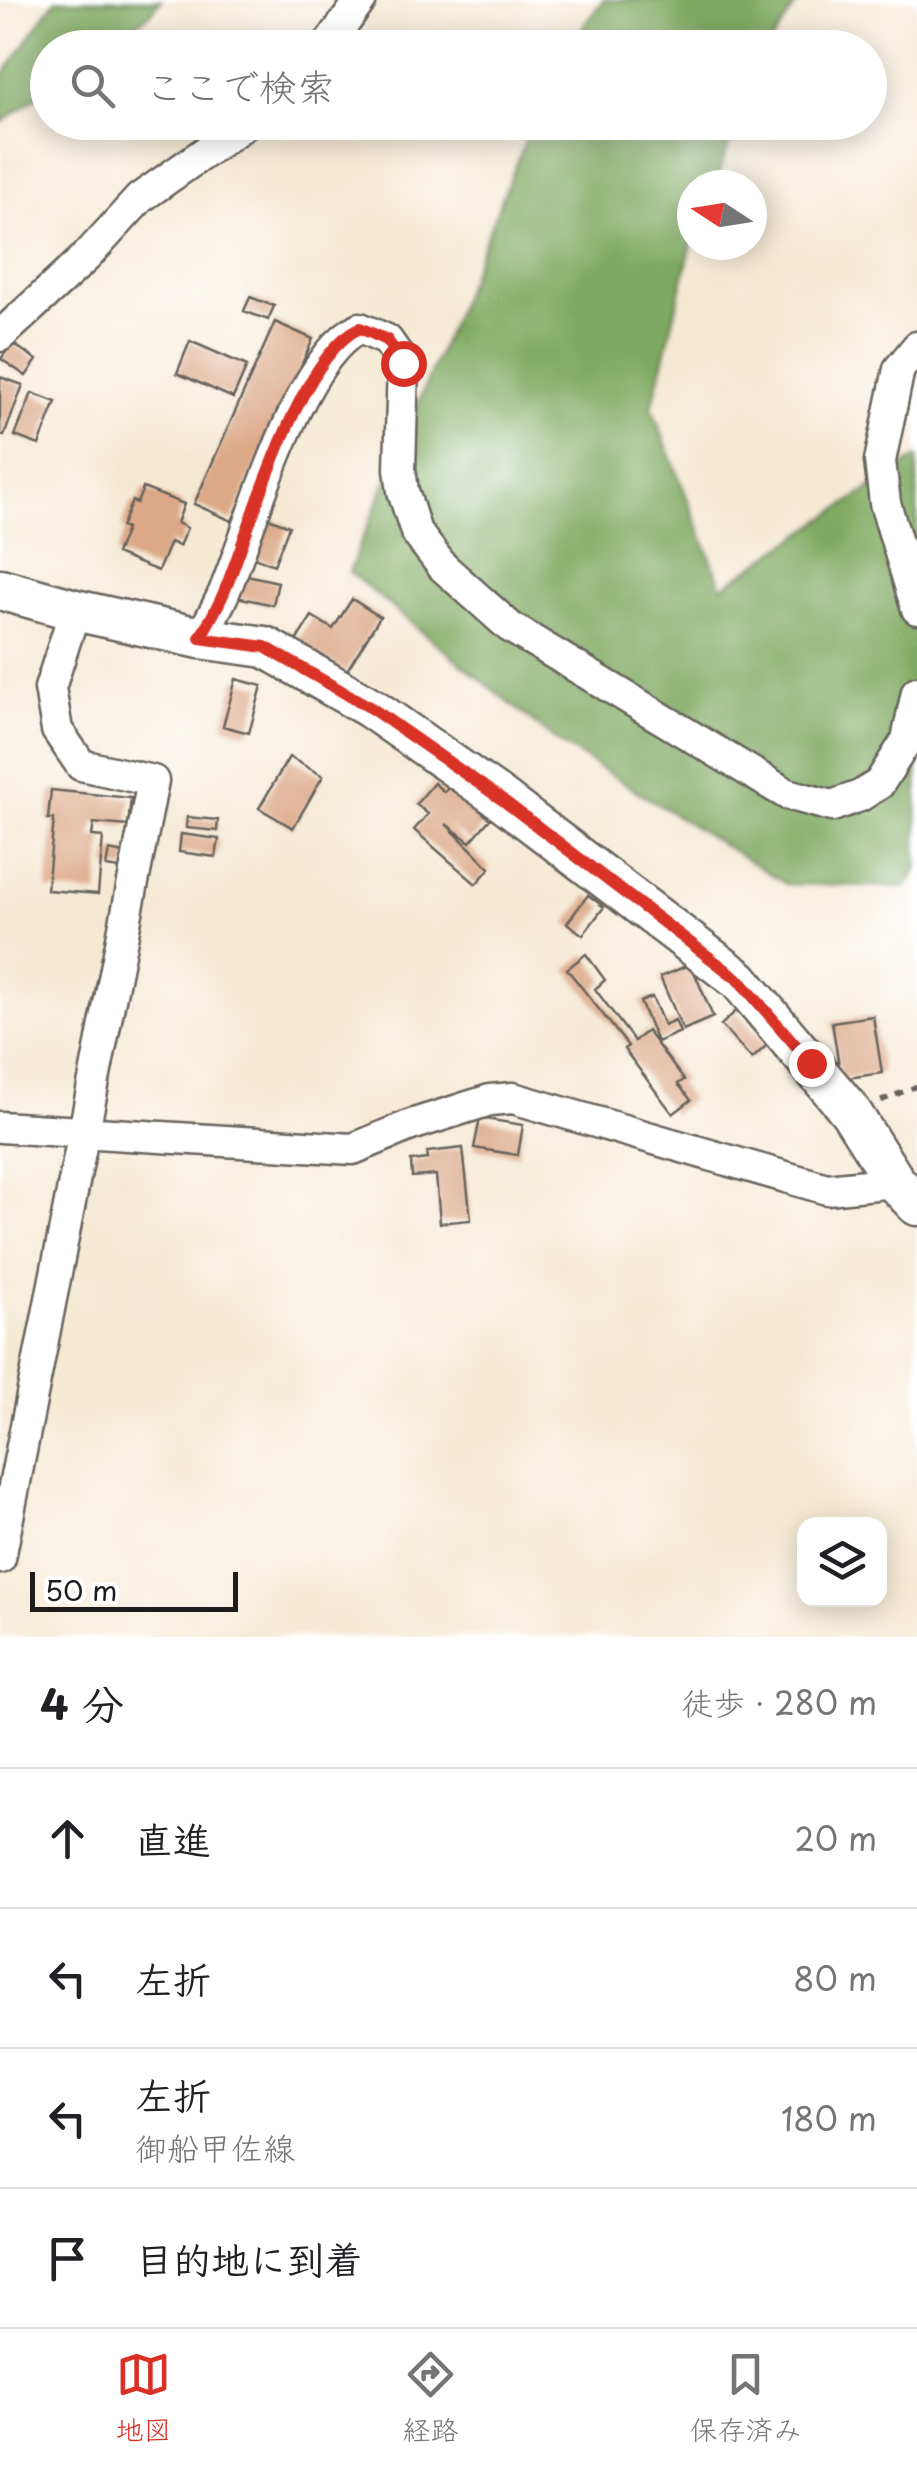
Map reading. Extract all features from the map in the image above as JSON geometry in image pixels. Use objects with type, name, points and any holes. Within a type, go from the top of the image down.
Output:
[{"type":"main road","points":[[0,589],[200,638],[265,647],[371,708],[500,798],[739,980],[850,1111],[906,1194]]},
{"type":"street","points":[[339,30],[360,0]]},
{"type":"street","points":[[0,336],[86,257],[140,198],[222,140]]},
{"type":"street","points":[[200,638],[223,595],[292,413],[342,336],[360,328],[387,340],[403,363],[400,469],[402,491],[416,532],[443,567],[510,627],[787,794],[832,806],[879,784],[907,740],[917,692]]},
{"type":"street","points":[[917,347],[899,369],[880,461],[885,502],[917,609]]},
{"type":"street","points":[[0,1558],[152,781],[81,765],[58,730],[50,688],[75,610]]},
{"type":"street","points":[[0,1128],[84,1130],[352,1149],[411,1124],[490,1100],[513,1098],[826,1188],[906,1194]]},
{"type":"green space","points":[[55,0],[161,0],[128,30],[34,30]]},
{"type":"green space","points":[[603,0],[799,0],[779,30],[581,30]]},
{"type":"green space","points":[[30,36],[30,102],[0,124],[0,80]]},
{"type":"green space","points":[[526,140],[731,140],[720,170],[677,170],[677,260],[688,260],[652,408],[722,587],[917,457],[917,869],[906,887],[786,884],[555,740],[349,572]]},
{"type":"building","points":[[250,297],[274,306],[268,320],[244,311]]},
{"type":"building","points":[[275,322],[313,339],[232,521],[194,504]]},
{"type":"building","points":[[190,341],[247,366],[233,398],[177,373]]},
{"type":"building","points":[[12,343],[37,360],[26,376],[1,359]]},
{"type":"building","points":[[0,377],[23,385],[4,436],[0,435]]},
{"type":"building","points":[[32,393],[56,402],[39,445],[15,436]]},
{"type":"building","points":[[143,488],[184,504],[177,523],[187,528],[179,546],[170,542],[158,571],[116,554],[126,529],[121,527],[132,501],[137,503]]},
{"type":"building","points":[[266,517],[289,526],[274,565],[251,556]]},
{"type":"building","points":[[242,574],[278,582],[273,605],[237,597]]},
{"type":"building","points":[[352,599],[380,617],[346,672],[296,641],[312,616],[333,629]]},
{"type":"building","points":[[236,679],[262,686],[249,733],[223,726]]},
{"type":"building","points":[[289,757],[323,776],[293,828],[259,808]]},
{"type":"building","points":[[434,783],[444,792],[451,785],[490,819],[470,842],[446,824],[490,868],[476,884],[414,830],[428,814],[416,804]]},
{"type":"building","points":[[51,790],[131,798],[128,826],[94,823],[92,836],[103,837],[98,894],[47,890],[54,819],[48,819]]},
{"type":"building","points":[[187,817],[218,820],[217,831],[186,828]]},
{"type":"building","points":[[181,834],[219,839],[216,857],[179,852]]},
{"type":"building","points":[[109,850],[129,854],[126,870],[106,867]]},
{"type":"building","points":[[588,895],[604,907],[583,935],[567,923]]},
{"type":"building","points":[[586,954],[605,980],[595,989],[634,1041],[647,1031],[684,1080],[678,1084],[691,1100],[673,1114],[624,1049],[628,1046],[567,969]]},
{"type":"building","points":[[691,964],[713,1017],[683,1030],[660,977]]},
{"type":"building","points":[[652,997],[664,1025],[675,1020],[680,1032],[657,1042],[640,1002]]},
{"type":"building","points":[[736,1011],[767,1045],[752,1059],[721,1025]]},
{"type":"building","points":[[873,1016],[882,1073],[841,1079],[832,1022]]},
{"type":"building","points":[[480,1118],[523,1125],[518,1155],[474,1148]]},
{"type":"building","points":[[463,1148],[471,1220],[440,1223],[436,1175],[412,1177],[411,1161],[428,1159],[427,1152]]},
{"type":"route","points":[[403,363],[387,340],[360,328],[342,336],[292,413],[223,595],[200,638],[265,647],[371,708],[500,798],[739,980],[811,1063]]}]
